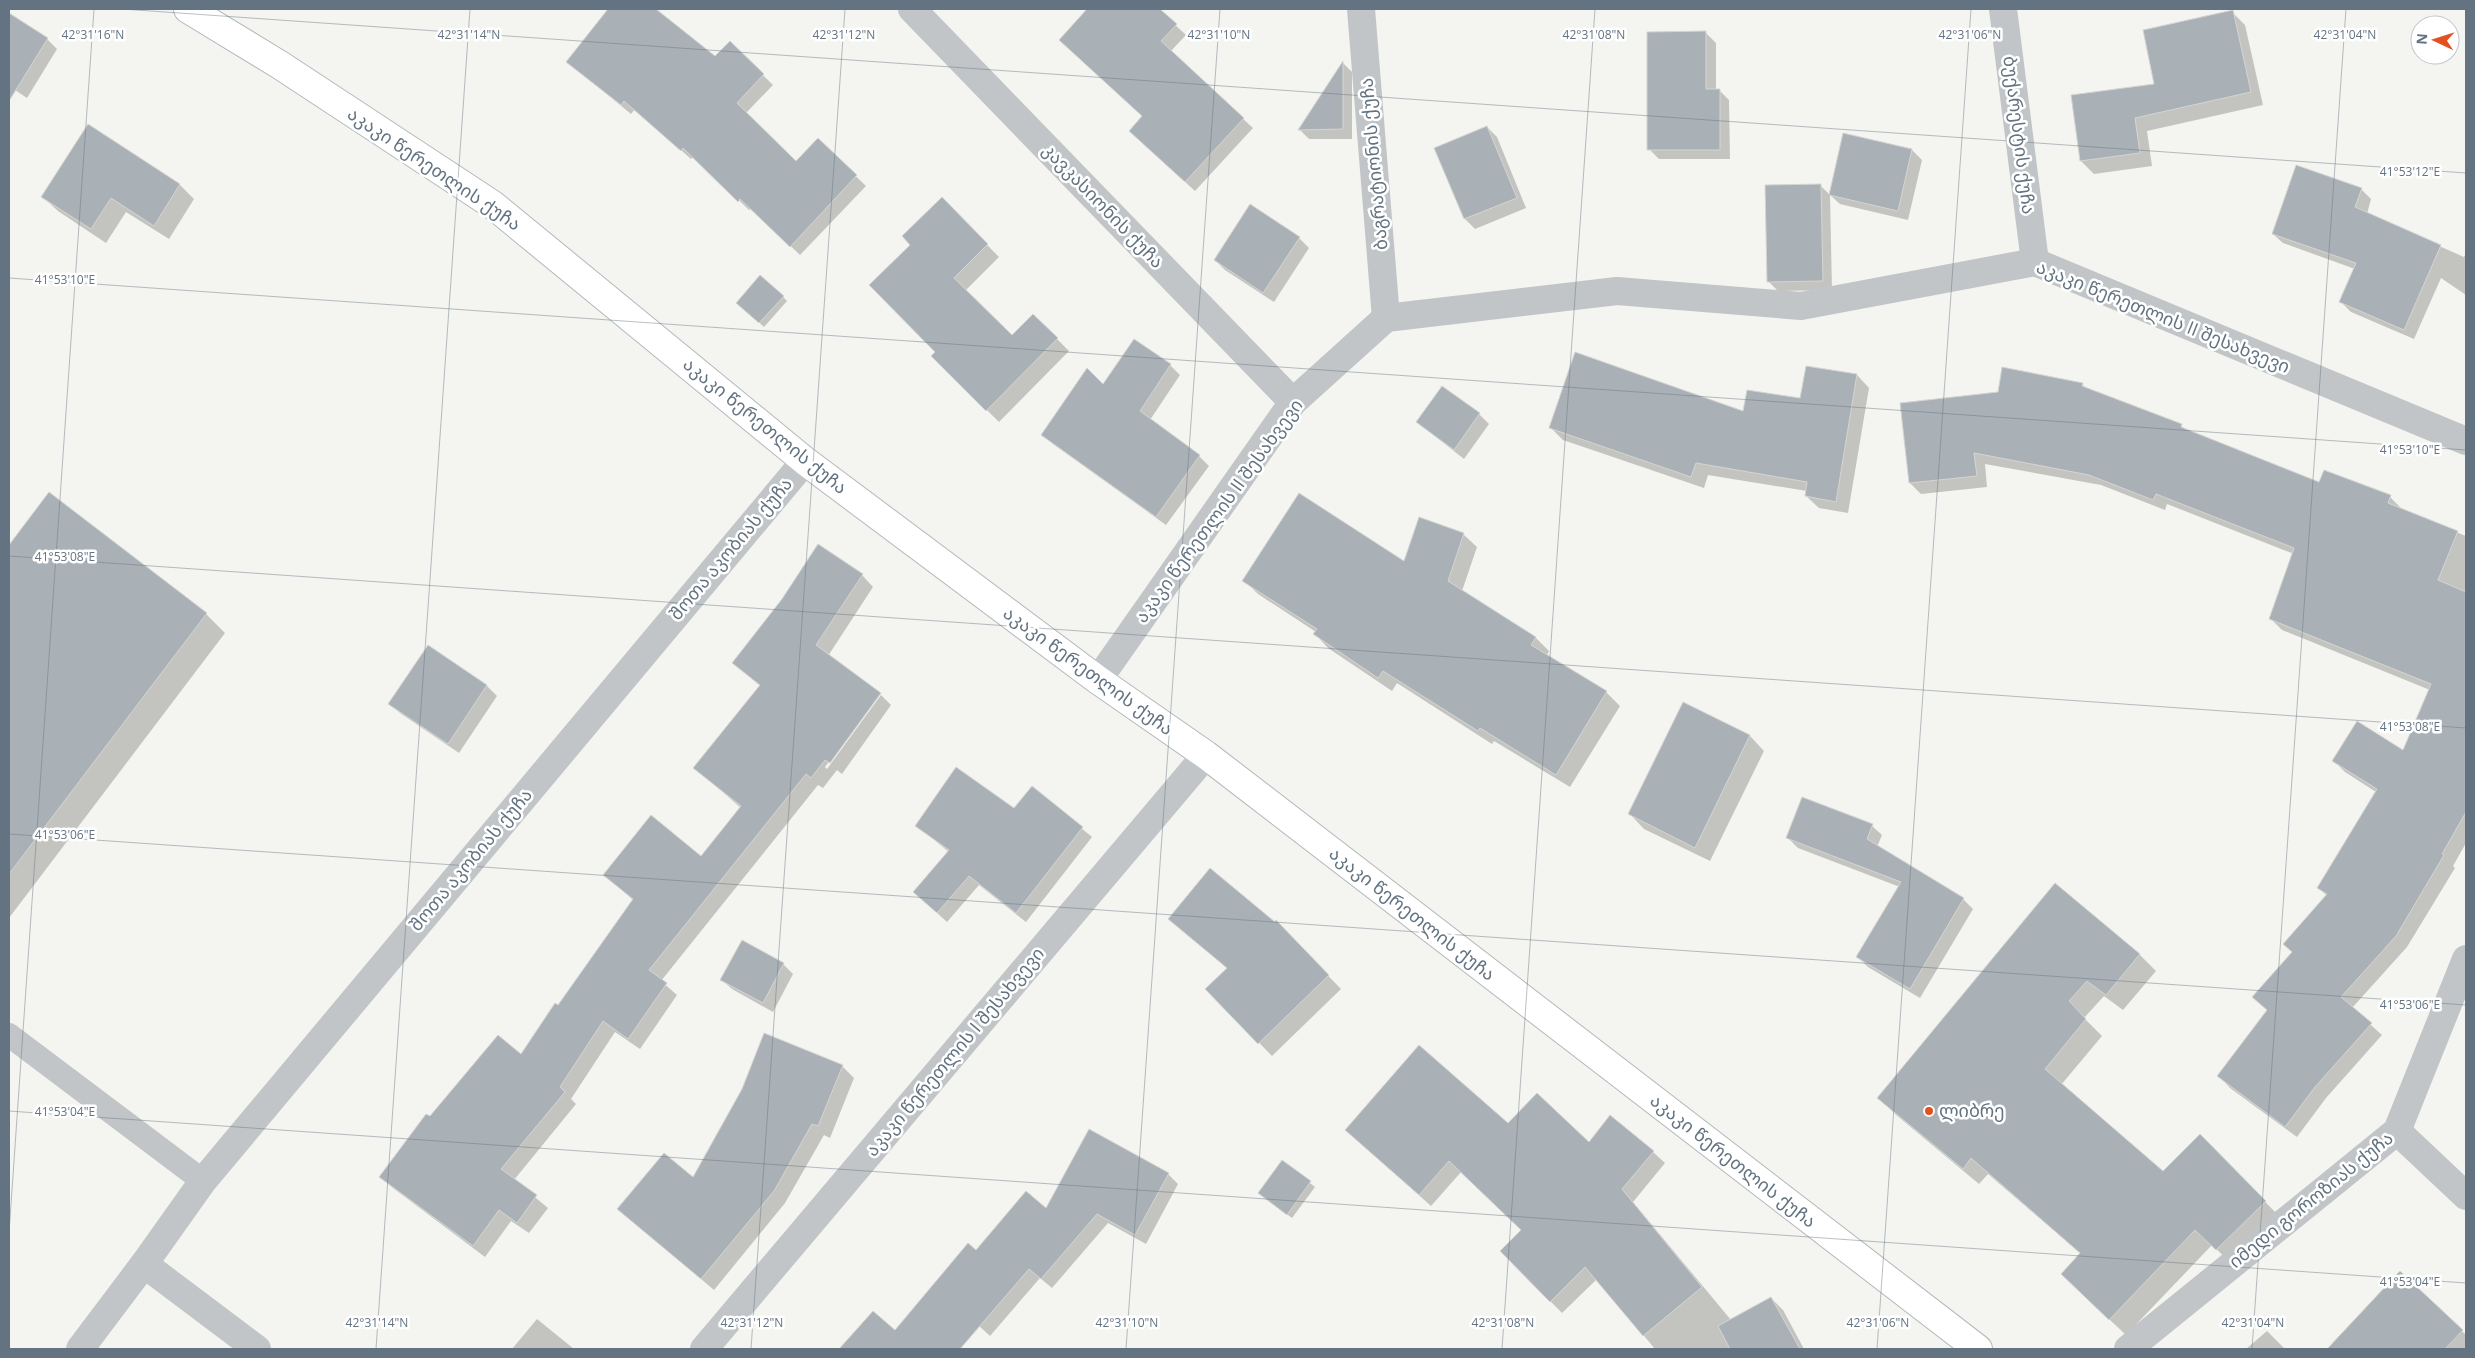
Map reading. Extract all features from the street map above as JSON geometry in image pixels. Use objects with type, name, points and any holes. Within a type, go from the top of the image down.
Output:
[{"type":"main road","name":"აკაკი წერეთლის ქუჩა","points":[[188,9],[280,65],[493,205],[805,460],[1098,680],[1206,755],[1978,1349]]},
{"type":"street","name":"კავკასიონის ქუჩა","points":[[912,9],[1294,402]]},
{"type":"street","name":"ბაგრატიონის ქუჩა","points":[[1361,9],[1386,318]]},
{"type":"street","name":"ბუქარესტის ქუჩა","points":[[2003,9],[2035,262]]},
{"type":"street","name":"აკაკი წერეთლის II შესახვევი","points":[[1098,680],[1294,402],[1386,318],[1617,291],[1801,306],[2035,262],[2466,441]]},
{"type":"street","name":"შოთა აკობიას ქუჩა","points":[[80,1349],[203,1181],[805,460]]},
{"type":"street","name":"აკაკი წერეთლის I შესახვევი","points":[[704,1349],[1206,755]]},
{"type":"street","name":"იმედი გოროზიას ქუჩა","points":[[2128,1349],[2397,1132],[2466,959]]},
{"type":"street","points":[[2397,1132],[2466,1196]]},
{"type":"street","points":[[144,1264],[257,1349]]},
{"type":"lane","points":[[9,1035],[203,1181]]},
{"type":"building","points":[[608,9],[656,9],[715,56],[730,41],[764,74],[737,103],[796,161],[818,138],[857,175],[790,247],[740,199],[738,202],[683,148],[681,151],[624,101],[621,105],[566,62]]},
{"type":"building","points":[[1087,9],[1160,9],[1177,24],[1161,41],[1244,118],[1185,182],[1129,131],[1142,116],[1059,40]]},
{"type":"building","points":[[2233,10],[2251,92],[2135,118],[2140,153],[2080,161],[2071,95],[2154,84],[2143,30]]},
{"type":"building","points":[[9,13],[48,38],[9,101]]},
{"type":"building","points":[[1706,31],[1706,89],[1720,89],[1720,150],[1647,150],[1647,32]]},
{"type":"building","points":[[1343,61],[1343,129],[1298,130]]},
{"type":"building","points":[[88,124],[180,184],[154,226],[111,198],[91,229],[41,197]]},
{"type":"building","points":[[1487,126],[1517,198],[1464,219],[1434,148]]},
{"type":"building","points":[[1843,133],[1912,149],[1898,211],[1829,195]]},
{"type":"building","points":[[2296,165],[2362,188],[2355,207],[2441,245],[2404,330],[2339,302],[2356,263],[2272,234]]},
{"type":"building","points":[[1821,184],[1823,281],[1767,282],[1765,185]]},
{"type":"building","points":[[942,197],[988,244],[954,278],[1012,335],[1033,314],[1058,338],[986,411],[931,356],[935,352],[869,285],[910,245],[902,236]]},
{"type":"building","points":[[1250,204],[1300,237],[1263,293],[1214,260]]},
{"type":"building","points":[[760,275],[784,296],[759,323],[736,303]]},
{"type":"building","points":[[1134,339],[1171,364],[1140,411],[1200,455],[1156,517],[1041,435],[1087,368],[1103,384]]},
{"type":"building","points":[[1575,352],[1743,411],[1747,390],[1800,398],[1806,366],[1857,374],[1836,502],[1805,496],[1807,482],[1696,463],[1691,477],[1549,428]]},
{"type":"building","points":[[2002,367],[2083,383],[2082,386],[2182,424],[2181,427],[2319,482],[2324,470],[2391,495],[2388,503],[2458,531],[2438,580],[2466,592],[2466,812],[2442,854],[2444,855],[2396,936],[2341,997],[2372,1023],[2315,1087],[2285,1127],[2217,1076],[2267,1010],[2252,997],[2292,952],[2283,944],[2327,894],[2317,888],[2377,789],[2332,761],[2357,721],[2403,750],[2431,684],[2269,619],[2294,548],[2156,494],[2153,500],[2089,475],[1974,453],[1977,476],[1909,483],[1900,403],[1998,392]]},
{"type":"building","points":[[1442,386],[1480,413],[1454,450],[1416,422]]},
{"type":"building","points":[[49,492],[207,613],[9,874],[9,545]]},
{"type":"building","points":[[1299,493],[1404,561],[1419,517],[1464,533],[1448,581],[1536,637],[1531,645],[1607,691],[1556,775],[1480,728],[1478,731],[1383,671],[1378,678],[1313,634],[1317,629],[1242,581]]},
{"type":"building","points":[[818,544],[863,574],[816,645],[881,693],[830,763],[825,760],[811,778],[806,774],[649,970],[667,983],[628,1039],[603,1021],[560,1087],[565,1092],[501,1169],[537,1195],[517,1223],[499,1210],[473,1246],[379,1177],[426,1114],[430,1116],[498,1035],[521,1054],[555,1003],[558,1005],[633,899],[603,875],[651,815],[701,856],[741,806],[693,768],[760,685],[732,663],[782,599]]},
{"type":"building","points":[[428,645],[487,685],[448,744],[388,704]]},
{"type":"building","points":[[1683,702],[1750,735],[1695,848],[1628,814]]},
{"type":"building","points":[[956,767],[1014,808],[1032,786],[1083,827],[1016,913],[969,876],[937,913],[913,892],[949,850],[915,826]]},
{"type":"building","points":[[1802,797],[1873,824],[1867,839],[1964,898],[1910,989],[1856,957],[1901,882],[1786,838]]},
{"type":"building","points":[[1210,868],[1275,922],[1276,920],[1329,975],[1258,1044],[1205,989],[1227,968],[1168,919]]},
{"type":"building","points":[[2055,883],[2140,954],[2106,995],[2087,981],[2069,1001],[2086,1019],[2045,1069],[2163,1171],[2200,1134],[2266,1201],[2216,1250],[2195,1230],[2109,1320],[2061,1274],[2080,1253],[1971,1158],[1963,1169],[1877,1098]]},
{"type":"building","points":[[742,940],[784,963],[763,1003],[720,980]]},
{"type":"building","points":[[764,1033],[843,1065],[818,1126],[812,1124],[774,1191],[701,1279],[617,1209],[664,1153],[693,1177],[742,1089]]},
{"type":"building","points":[[1419,1045],[1508,1123],[1537,1093],[1589,1142],[1610,1115],[1654,1151],[1622,1189],[1702,1287],[1643,1336],[1585,1267],[1550,1302],[1500,1251],[1521,1230],[1449,1161],[1419,1195],[1345,1130]]},
{"type":"building","points":[[1089,1129],[1169,1173],[1135,1235],[1097,1214],[1041,1279],[1029,1269],[960,1349],[839,1349],[873,1311],[895,1330],[968,1243],[976,1250],[1026,1191],[1046,1208]]},
{"type":"building","points":[[1282,1160],[1311,1181],[1287,1215],[1258,1193]]},
{"type":"building","points":[[2400,1271],[2463,1330],[2445,1349],[2327,1349]]},
{"type":"building","points":[[1771,1297],[1800,1349],[1730,1349],[1718,1326]]},
{"type":"place","name":"ლიბრე","points":[[1929,1111]]}]
